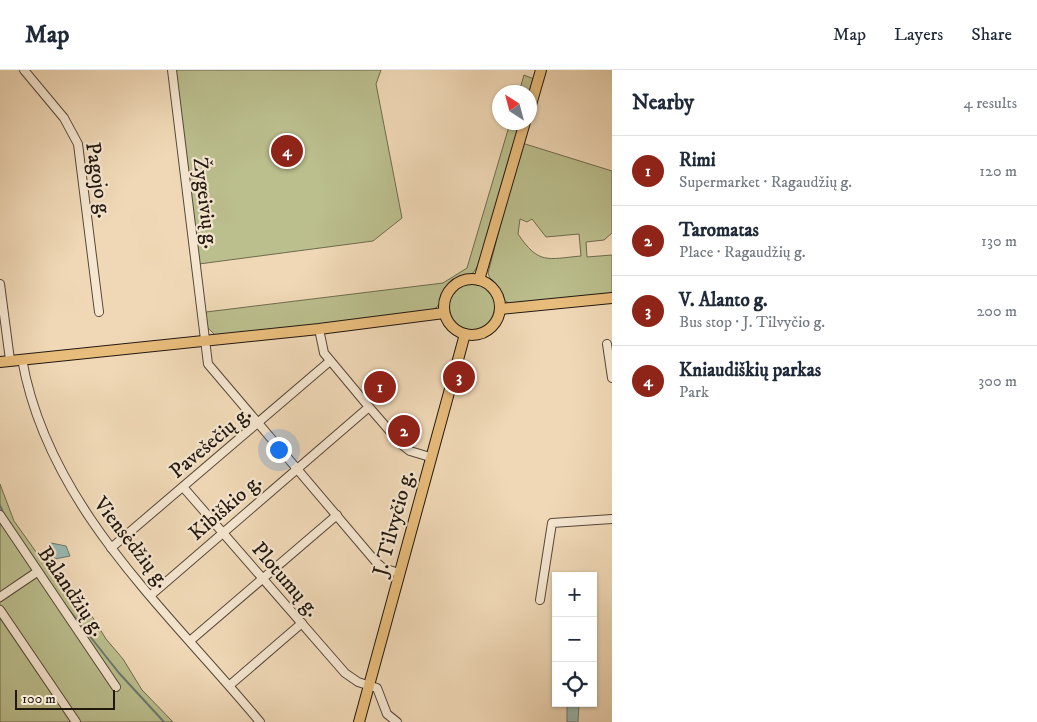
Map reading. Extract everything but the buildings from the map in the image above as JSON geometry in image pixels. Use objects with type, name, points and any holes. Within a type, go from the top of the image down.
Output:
[{"type":"main road","points":[[537,85],[541,70]]},
{"type":"main road","points":[[479,280],[523,130]]},
{"type":"main road","points":[[465,280],[479,280],[488,284],[495,291],[500,309],[496,320],[488,330],[476,334],[464,334],[452,326],[444,313],[445,299],[453,286],[465,280]]},
{"type":"main road","points":[[500,309],[612,298]]},
{"type":"main road","points":[[5,361],[319,329],[444,313]]},
{"type":"main road","name":"J. Tilvyčio g.","points":[[358,722],[464,334]]},
{"type":"street","name":"Pagojo g.","points":[[24,70],[64,118],[78,144],[99,312]]},
{"type":"street","name":"Žygeivių g.","points":[[172,70],[208,364],[376,562],[383,568],[398,573]]},
{"type":"street","points":[[0,284],[5,361]]},
{"type":"street","points":[[319,329],[321,344],[330,361],[401,444],[410,451],[430,457]]},
{"type":"street","points":[[606,344],[612,378]]},
{"type":"street","name":"Viensėdžių g.","points":[[22,358],[37,415],[54,458],[80,504],[111,548],[260,722]]},
{"type":"street","name":"Pavešečių g.","points":[[111,548],[330,361]]},
{"type":"street","name":"Kibiškio g.","points":[[151,595],[369,407]]},
{"type":"street","name":"Plotumų g.","points":[[183,487],[345,673],[358,682],[369,684]]},
{"type":"street","name":"Balandžių g.","points":[[0,515],[116,687]]},
{"type":"street","points":[[191,640],[337,515]]},
{"type":"street","points":[[540,600],[552,523],[612,519]]},
{"type":"street","points":[[0,597],[37,572]]},
{"type":"street","points":[[0,610],[76,722]]},
{"type":"street","points":[[230,685],[302,623]]},
{"type":"street","points":[[369,684],[380,692],[385,708],[397,722]]},
{"type":"green space","points":[[174,70],[381,70],[376,84],[402,218],[373,241],[199,264]]},
{"type":"green space","points":[[524,75],[534,79],[532,85],[521,85]]},
{"type":"green space","points":[[508,130],[519,130],[479,264],[473,273],[451,284],[437,307],[431,311],[215,335],[207,327],[206,312],[443,283],[467,268]]},
{"type":"green space","points":[[522,143],[612,171],[612,233],[604,240],[586,242],[587,257],[612,255],[612,298],[558,305],[516,305],[507,302],[501,297],[488,273]],"holes":[[[520,219],[527,222],[532,219],[546,237],[579,234],[581,256],[552,259],[538,255],[525,244],[518,234]]]},
{"type":"green space","points":[[472,282],[481,284],[492,293],[497,307],[495,316],[486,327],[472,332],[463,330],[452,321],[447,307],[449,298],[458,287]]},
{"type":"green space","points":[[0,484],[14,521],[71,601],[82,600],[106,639],[123,659],[142,690],[173,722],[0,722]]},
{"type":"water","points":[[51,543],[66,546],[70,556],[55,559],[47,547]]},
{"type":"water","points":[[567,707],[579,707],[578,722],[567,722]]},
{"type":"waterway","points":[[0,505],[4,515]]},
{"type":"waterway","points":[[62,601],[119,673],[164,722]]},
{"type":"place","name":"Kniaudiškių parkas","points":[[287,151]]},
{"type":"place","name":"V. Alanto g.","points":[[459,377]]},
{"type":"place","name":"Rimi","points":[[380,387]]},
{"type":"place","name":"Taromatas","points":[[404,431]]}]
